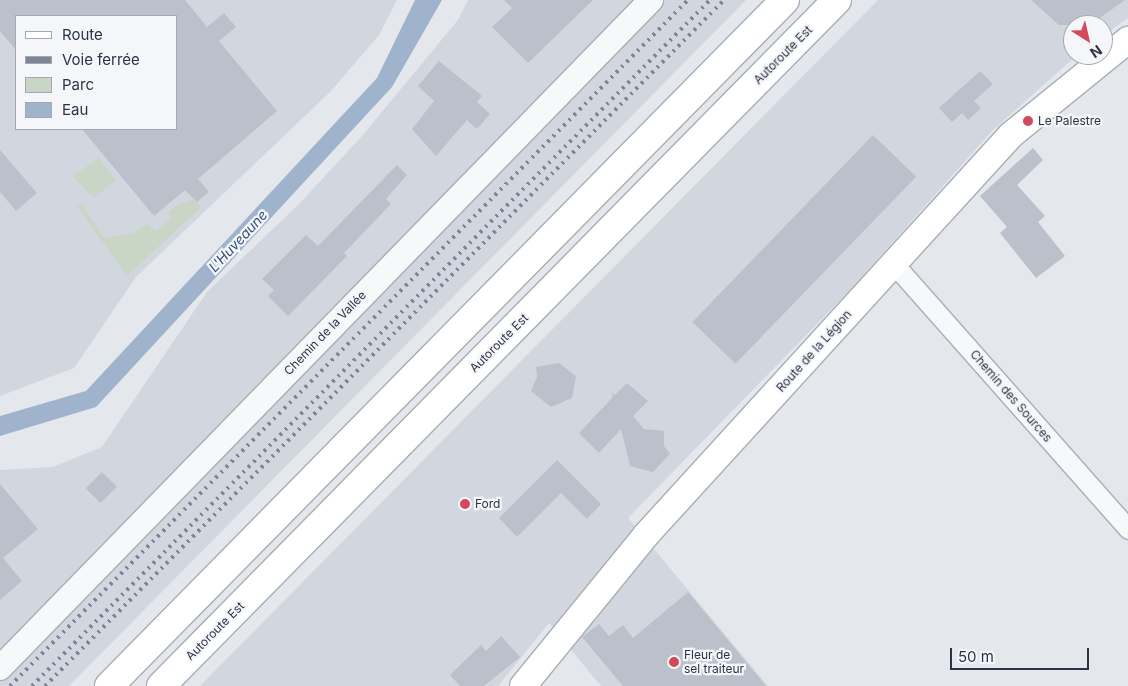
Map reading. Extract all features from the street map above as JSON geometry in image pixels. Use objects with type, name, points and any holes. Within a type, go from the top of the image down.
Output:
[{"type":"highway","points":[[109,686],[785,0]]},
{"type":"highway","name":"Autoroute Est","points":[[161,686],[837,0]]},
{"type":"main road","name":"Route de la Légion","points":[[523,686],[646,535],[1011,135],[1128,40]]},
{"type":"street","name":"Chemin de la Vallée","points":[[0,668],[651,0]]},
{"type":"street","name":"Chemin des Sources","points":[[893,263],[1128,529]]},
{"type":"shaded area","points":[[0,0],[397,0],[379,35],[331,91],[136,277],[74,368],[0,396]]},
{"type":"shaded area","points":[[468,0],[746,0],[69,686],[0,686],[0,470],[53,467],[102,447],[207,292],[299,204],[361,137],[458,20]]},
{"type":"shaded area","points":[[878,0],[1128,0],[1128,18],[1113,29],[1113,15],[1063,15],[1063,65],[1066,65],[992,131],[851,289],[628,518],[768,686],[601,686],[549,623],[498,686],[200,686]]},
{"type":"green space","points":[[99,158],[116,180],[94,198],[73,176]]},
{"type":"green space","points":[[193,199],[201,207],[127,276],[77,206],[82,204],[104,238],[134,233],[147,224],[156,231],[172,218],[168,213],[177,205]]},
{"type":"water","name":"L'Huveaune","points":[[415,0],[442,0],[392,87],[96,407],[0,436],[0,416],[86,391],[377,78]]},
{"type":"building","points":[[0,0],[185,0],[207,27],[224,13],[236,27],[219,41],[277,111],[198,179],[209,192],[197,202],[185,190],[154,216],[83,130],[178,130],[178,15],[15,15],[15,49],[0,31]]},
{"type":"building","points":[[504,0],[593,0],[528,63],[492,27],[512,8]]},
{"type":"building","points":[[1031,0],[1125,0],[1104,15],[1063,15],[1063,25],[1059,25]]},
{"type":"building","points":[[439,61],[482,96],[477,102],[490,114],[477,129],[467,120],[436,156],[412,129],[434,101],[418,86]]},
{"type":"building","points":[[980,71],[993,84],[974,101],[981,108],[968,120],[962,113],[952,122],[939,108]]},
{"type":"building","points":[[873,135],[916,177],[736,364],[692,322]]},
{"type":"building","points":[[1033,148],[1043,160],[1017,185],[1045,216],[1038,222],[1065,256],[1036,278],[1000,233],[1007,227],[980,196]]},
{"type":"building","points":[[0,150],[37,193],[16,211],[0,192]]},
{"type":"building","points":[[397,165],[407,175],[386,199],[391,204],[344,253],[347,256],[288,316],[268,296],[274,290],[262,279],[306,235],[318,246]]},
{"type":"building","points":[[559,363],[576,376],[572,398],[551,407],[531,391],[537,377],[536,367]]},
{"type":"building","points":[[627,383],[648,401],[633,416],[644,429],[664,431],[664,446],[670,454],[653,472],[630,466],[621,429],[599,453],[579,433],[613,397],[612,392],[615,395]]},
{"type":"building","points":[[557,460],[601,504],[587,519],[561,493],[517,537],[499,518]]},
{"type":"building","points":[[102,472],[117,487],[101,503],[86,488]]},
{"type":"building","points":[[0,484],[38,529],[3,558],[22,581],[0,600]]},
{"type":"building","name":"Fleur de sel traiteur","points":[[688,592],[766,686],[623,686],[582,637],[599,624],[609,636],[623,625],[633,638]]},
{"type":"building","points":[[501,636],[520,657],[484,686],[460,686],[450,675],[481,645],[486,651]]},
{"type":"railway","points":[[10,686],[688,0]]},
{"type":"railway","points":[[32,686],[710,0]]},
{"type":"railway","points":[[45,686],[724,0]]},
{"type":"place","name":"Le Palestre","points":[[1028,121]]},
{"type":"place","name":"Ford","points":[[465,504]]},
{"type":"place","name":"Fleur de sel traiteur","points":[[674,662]]}]
